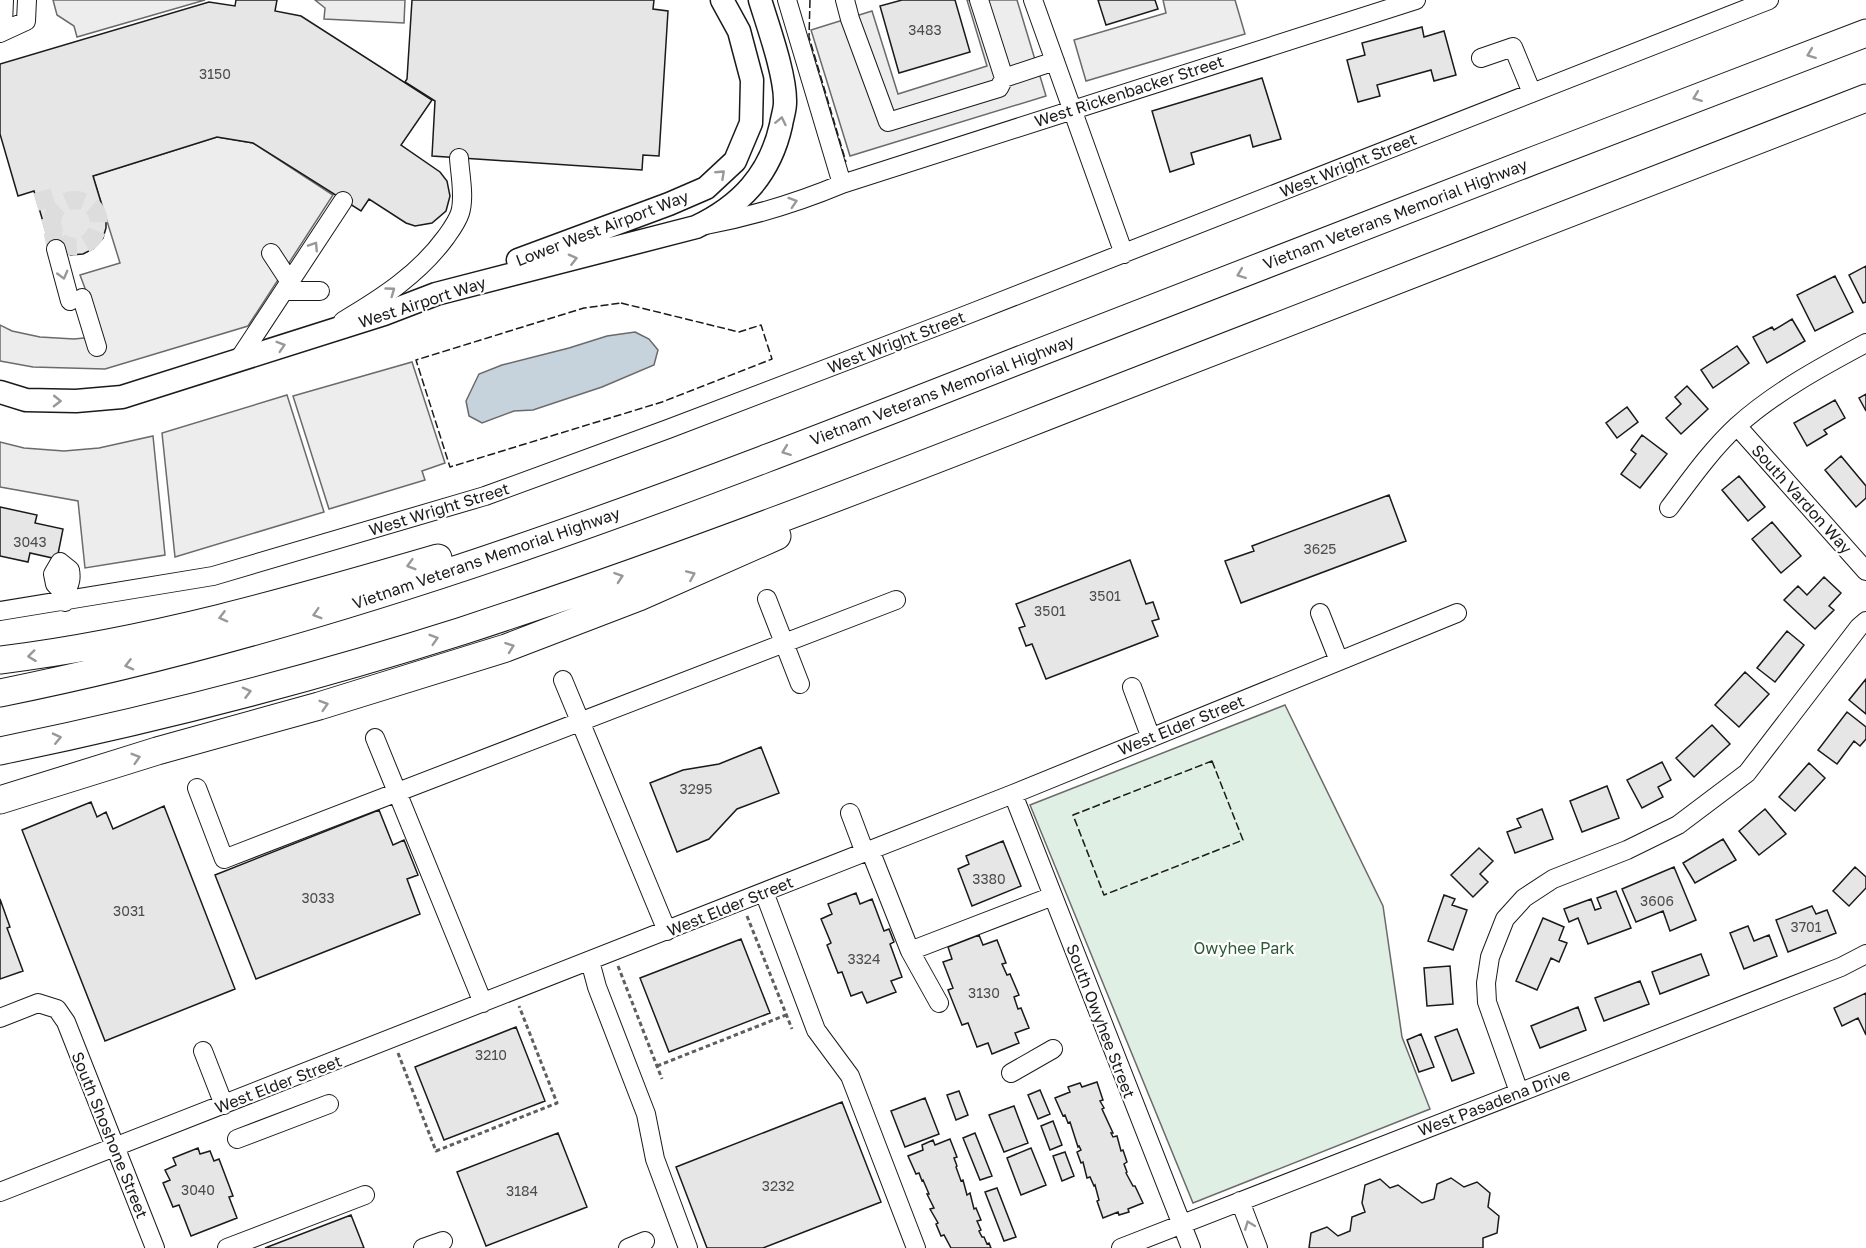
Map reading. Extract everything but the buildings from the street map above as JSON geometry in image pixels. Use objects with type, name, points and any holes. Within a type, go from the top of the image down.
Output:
[{"type":"highway","name":"Vietnam Veterans Memorial Highway","points":[[0,693],[130,664],[310,616],[492,558],[749,465],[1866,33]]},
{"type":"highway","points":[[0,751],[235,696],[459,632],[665,561],[951,454],[1866,98]]},
{"type":"highway","points":[[0,800],[156,751],[319,706],[506,648],[728,559],[951,454]]},
{"type":"highway","points":[[0,660],[62,652],[152,634],[266,607],[749,465]]},
{"type":"main road","name":"Lower West Airport Way","points":[[436,294],[706,188],[735,161],[751,123],[752,80],[739,31],[722,0]]},
{"type":"main road","points":[[696,227],[711,220],[739,200],[763,172],[777,143],[785,103],[781,73],[760,0]]},
{"type":"main road","name":"West Airport Way","points":[[0,392],[26,400],[76,401],[122,397],[384,314],[436,294],[696,227]]},
{"type":"street","points":[[0,26],[3,24],[4,0]]},
{"type":"street","points":[[0,32],[15,22],[16,0]]},
{"type":"street","points":[[0,32],[26,21],[27,0]]},
{"type":"street","points":[[787,0],[842,183]]},
{"type":"street","points":[[794,22],[796,0]]},
{"type":"street","points":[[845,0],[850,20],[888,122],[999,88],[1004,78],[979,0]]},
{"type":"street","points":[[1033,0],[1124,254]]},
{"type":"street","name":"West Rickenbacker Street","points":[[842,183],[1416,0]]},
{"type":"street","name":"West Wright Street","points":[[0,612],[65,598],[213,576],[485,496],[668,429],[1124,254],[1769,0]]},
{"type":"street","points":[[1481,58],[1513,47],[1532,93]]},
{"type":"street","points":[[1004,78],[1055,61]]},
{"type":"street","points":[[324,333],[411,276],[436,251],[455,224],[461,211],[459,158]]},
{"type":"street","name":"West Airport Way","points":[[696,227],[745,217],[818,194],[842,183]]},
{"type":"street","points":[[239,359],[343,201]]},
{"type":"street","points":[[56,249],[97,347]]},
{"type":"street","points":[[271,253],[291,281]]},
{"type":"street","points":[[1669,508],[1705,460],[1737,426],[1780,392],[1866,343]]},
{"type":"street","name":"South Vardon Way","points":[[1737,426],[1866,571]]},
{"type":"street","points":[[767,599],[800,684]]},
{"type":"street","points":[[196,788],[224,859],[896,600]]},
{"type":"street","points":[[1320,613],[1339,661]]},
{"type":"street","name":"West Elder Street","points":[[0,1192],[1013,794],[1457,613]]},
{"type":"street","points":[[1519,1092],[1487,1002],[1486,983],[1490,957],[1505,919],[1524,898],[1553,879],[1628,850],[1678,825],[1747,773],[1859,627],[1866,621]]},
{"type":"street","points":[[563,680],[667,931]]},
{"type":"street","points":[[1132,687],[1151,738]]},
{"type":"street","points":[[375,738],[483,1003]]},
{"type":"street","name":"South Owyhee Street","points":[[1013,794],[1191,1248]]},
{"type":"street","points":[[850,813],[910,951],[939,1003]]},
{"type":"street","points":[[764,892],[816,1029],[850,1076],[916,1248]]},
{"type":"street","points":[[910,951],[1053,896]]},
{"type":"street","name":"West Pasadena Drive","points":[[1121,1248],[1841,967],[1866,954]]},
{"type":"street","points":[[590,961],[597,987],[646,1114],[654,1160],[688,1248]]},
{"type":"street","name":"South Shoshone Street","points":[[0,1018],[38,1003],[57,1010],[66,1022],[155,1248]]},
{"type":"street","points":[[1011,1073],[1053,1048]]},
{"type":"street","points":[[203,1051],[225,1105]]},
{"type":"street","points":[[237,1139],[328,1104]]},
{"type":"street","points":[[227,1248],[365,1195]]},
{"type":"street","points":[[1240,1201],[1258,1248]]},
{"type":"street","points":[[423,1248],[443,1240]]},
{"type":"path","points":[[747,916],[792,1029]]},
{"type":"path","points":[[618,966],[662,1079]]},
{"type":"path","points":[[398,1052],[436,1151],[557,1102],[519,1005]]},
{"type":"path","points":[[657,1066],[786,1015]]},
{"type":"green space","name":"Owyhee Park","points":[[1285,705],[1383,906],[1402,1037],[1430,1109],[1193,1203],[1030,805]]},
{"type":"shaded area","points":[[53,0],[205,0],[77,37],[74,26],[57,15]]},
{"type":"shaded area","points":[[315,0],[405,0],[404,23],[324,19],[325,8]]},
{"type":"shaded area","points":[[967,0],[1017,0],[1046,96],[850,156],[811,30],[872,11],[898,94],[987,66]]},
{"type":"shaded area","points":[[1163,0],[1235,0],[1245,34],[1086,81],[1074,40],[1166,13]]},
{"type":"shaded area","points":[[217,137],[253,143],[333,195],[248,326],[105,369],[33,367],[0,361],[0,325],[12,331],[40,337],[74,339],[103,336],[80,275],[120,263],[93,176]]},
{"type":"shaded area","points":[[635,332],[649,339],[658,350],[654,365],[602,387],[533,410],[514,411],[482,423],[469,416],[466,401],[479,374],[502,365],[607,336]]},
{"type":"shaded area","points":[[412,362],[445,463],[422,471],[425,480],[329,509],[293,396]]},
{"type":"shaded area","points":[[287,395],[324,512],[175,557],[162,433]]},
{"type":"shaded area","points":[[153,436],[165,555],[85,568],[78,501],[0,487],[0,442],[24,448],[64,451],[99,448]]},
{"type":"tunnel","points":[[42,191],[56,238],[68,245],[79,246],[88,242],[95,235],[98,216],[93,207],[80,200],[68,201],[58,207],[52,223],[52,230],[56,249]]},
{"type":"fence","points":[[810,0],[809,37],[846,162]]},
{"type":"fence","points":[[621,303],[739,332],[761,325],[772,359],[662,402],[450,467],[416,360],[584,308],[621,303]]},
{"type":"fence","points":[[1212,761],[1243,840],[1104,895],[1073,815],[1212,761]]}]
